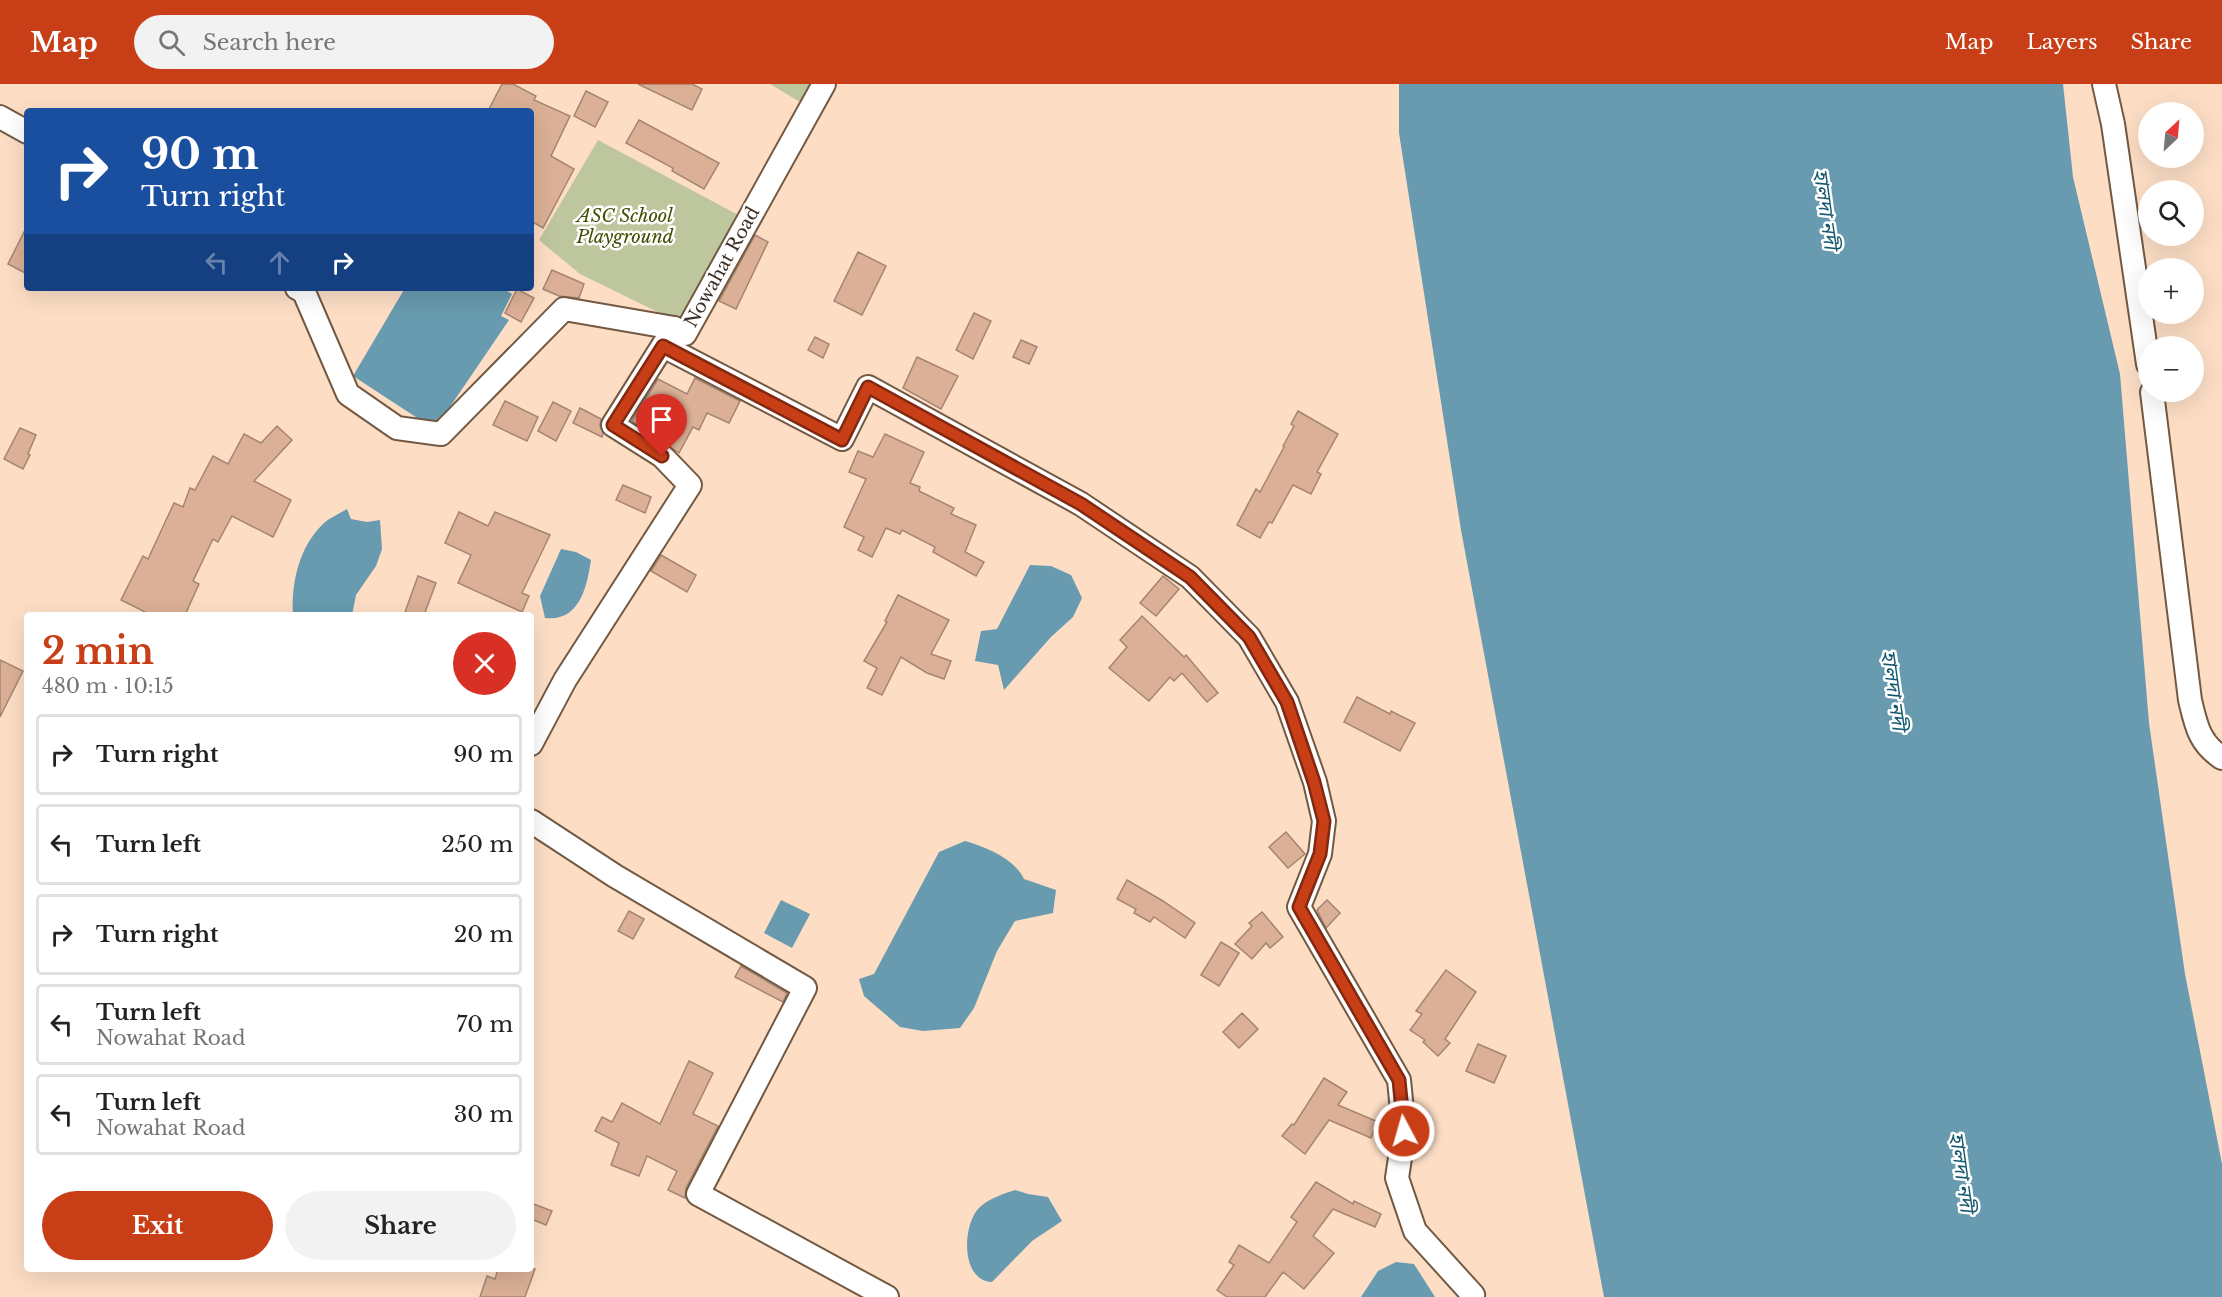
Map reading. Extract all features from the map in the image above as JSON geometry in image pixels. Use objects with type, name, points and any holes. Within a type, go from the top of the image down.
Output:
[{"type":"street","name":"Nowahat Road","points":[[668,337],[685,334],[824,84]]},
{"type":"street","points":[[2104,84],[2113,124],[2144,336]]},
{"type":"street","points":[[0,117],[24,130]]},
{"type":"street","points":[[302,291],[348,394],[397,428],[441,434],[564,309],[668,337],[842,440],[868,387],[1081,504],[1190,577],[1249,637],[1287,702],[1314,782],[1324,821],[1320,854],[1299,907],[1399,1080],[1404,1131],[1397,1178],[1415,1231],[1473,1295],[1472,1297]]},
{"type":"street","points":[[534,739],[566,680],[690,486],[662,456],[613,425],[668,337]]},
{"type":"street","points":[[2153,402],[2190,700],[2197,731],[2213,752],[2222,758]]},
{"type":"street","points":[[534,823],[615,876],[805,988],[698,1194],[887,1297]]},
{"type":"green space","points":[[770,84],[810,84],[800,102]]},
{"type":"green space","name":"ASC School Playground","points":[[598,140],[740,216],[678,322],[580,274],[539,240]]},
{"type":"water","name":"হালদা নদী","points":[[1399,84],[2063,84],[2073,177],[2120,374],[2149,723],[2185,974],[2222,1164],[2222,1297],[1604,1297],[1461,530],[1399,133]]},
{"type":"water","points":[[403,291],[507,291],[512,294],[501,316],[509,320],[439,423],[428,425],[353,376]]},
{"type":"water","points":[[347,509],[351,519],[367,522],[380,520],[382,549],[376,566],[356,595],[353,612],[293,612],[295,578],[302,554],[325,522]]},
{"type":"water","points":[[561,549],[576,552],[591,560],[587,581],[580,600],[574,608],[557,618],[545,618],[540,596]]},
{"type":"water","points":[[1030,565],[1051,566],[1071,575],[1082,598],[1073,617],[1051,637],[1004,690],[998,665],[975,661],[981,631],[997,629]]},
{"type":"water","points":[[965,841],[991,850],[1007,860],[1014,865],[1024,879],[1056,890],[1053,913],[1015,921],[997,951],[974,1008],[960,1028],[923,1031],[900,1027],[864,996],[859,979],[874,974],[939,852]]},
{"type":"water","points":[[781,900],[810,914],[792,948],[764,933]]},
{"type":"water","points":[[1015,1190],[1048,1197],[1062,1221],[1032,1241],[992,1282],[982,1279],[974,1272],[969,1262],[967,1237],[970,1225],[980,1207]]},
{"type":"water","points":[[1396,1262],[1414,1264],[1435,1297],[1361,1297],[1378,1271]]},
{"type":"building","points":[[502,84],[513,84],[536,96],[534,100],[570,116],[551,156],[574,169],[543,228],[534,223],[534,108],[490,108]]},
{"type":"building","points":[[638,84],[692,84],[702,89],[692,110]]},
{"type":"building","points":[[586,91],[608,102],[595,127],[574,116]]},
{"type":"building","points":[[639,120],[719,163],[704,189],[672,171],[673,168],[626,143]]},
{"type":"building","points":[[24,232],[24,272],[8,264]]},
{"type":"building","points":[[755,235],[768,242],[736,309],[719,301]]},
{"type":"building","points":[[858,252],[886,266],[862,315],[834,301]]},
{"type":"building","points":[[552,270],[584,284],[579,298],[559,296],[543,289]]},
{"type":"building","points":[[516,291],[534,298],[521,322],[505,313]]},
{"type":"building","points":[[974,313],[991,321],[973,359],[956,350]]},
{"type":"building","points":[[815,337],[829,344],[823,358],[808,350]]},
{"type":"building","points":[[1021,340],[1037,347],[1029,364],[1013,357]]},
{"type":"building","points":[[917,357],[958,376],[941,409],[903,388]]},
{"type":"building","points":[[695,378],[740,401],[729,423],[707,413],[699,430],[693,427],[679,453],[632,421],[658,379],[687,394]]},
{"type":"building","points":[[505,401],[538,417],[527,441],[493,425]]},
{"type":"building","points":[[553,402],[571,411],[556,441],[538,431]]},
{"type":"building","points":[[580,408],[601,419],[602,437],[573,423]]},
{"type":"building","points":[[1298,411],[1338,434],[1317,472],[1321,474],[1311,494],[1293,485],[1272,523],[1269,522],[1260,538],[1237,525],[1256,489],[1260,492],[1294,426],[1291,424]]},
{"type":"building","points":[[277,426],[292,440],[254,481],[291,500],[273,537],[232,516],[218,542],[213,539],[193,581],[199,584],[186,612],[145,612],[121,600],[143,556],[148,559],[174,503],[183,507],[190,488],[195,490],[213,456],[228,464],[244,434],[261,443]]},
{"type":"building","points":[[20,428],[36,435],[23,469],[4,459]]},
{"type":"building","points":[[885,434],[924,452],[910,483],[920,487],[919,491],[954,508],[951,514],[976,525],[965,552],[984,562],[976,576],[933,552],[935,547],[902,530],[900,534],[886,528],[872,557],[858,550],[864,537],[844,527],[866,479],[849,472],[858,451],[873,457]]},
{"type":"building","points":[[623,485],[651,497],[645,513],[616,500]]},
{"type":"building","points":[[459,512],[488,526],[495,512],[550,535],[522,593],[529,596],[522,612],[458,583],[471,555],[445,543]]},
{"type":"building","points":[[661,555],[696,575],[687,592],[651,571]]},
{"type":"building","points":[[418,576],[436,583],[425,612],[405,612]]},
{"type":"building","points":[[1163,576],[1179,589],[1156,616],[1140,603]]},
{"type":"building","points":[[898,595],[949,620],[931,654],[951,661],[944,679],[927,673],[901,657],[882,695],[867,688],[877,668],[864,661],[887,622],[885,621]]},
{"type":"building","points":[[1142,616],[1184,657],[1186,655],[1218,693],[1207,702],[1182,673],[1174,681],[1170,677],[1149,701],[1109,668],[1127,647],[1120,640]]},
{"type":"building","points":[[0,660],[23,671],[0,717]]},
{"type":"building","points":[[1357,697],[1390,714],[1391,711],[1415,723],[1400,751],[1344,722]]},
{"type":"building","points":[[1286,832],[1305,854],[1288,868],[1269,847]]},
{"type":"building","points":[[1127,880],[1195,923],[1185,938],[1154,917],[1150,922],[1134,913],[1136,909],[1117,899]]},
{"type":"building","points":[[1327,900],[1340,913],[1326,928],[1317,910]]},
{"type":"building","points":[[629,911],[644,919],[633,939],[618,931]]},
{"type":"building","points":[[1262,912],[1283,937],[1270,948],[1266,943],[1252,959],[1235,944],[1252,926],[1249,923]]},
{"type":"building","points":[[1221,942],[1239,953],[1219,986],[1201,975]]},
{"type":"building","points":[[741,966],[787,993],[783,1002],[735,977]]},
{"type":"building","points":[[1446,970],[1476,992],[1445,1039],[1450,1043],[1438,1056],[1423,1042],[1425,1040],[1410,1030],[1422,1014],[1416,1011]]},
{"type":"building","points":[[1242,1013],[1258,1029],[1239,1048],[1223,1032]]},
{"type":"building","points":[[1478,1044],[1506,1056],[1494,1083],[1466,1071]]},
{"type":"building","points":[[689,1061],[713,1073],[693,1114],[718,1126],[686,1188],[685,1198],[668,1190],[677,1171],[647,1156],[639,1176],[611,1165],[619,1143],[595,1131],[602,1117],[612,1122],[622,1103],[660,1124]]},
{"type":"building","points":[[1324,1078],[1347,1092],[1338,1105],[1378,1122],[1371,1138],[1329,1120],[1305,1154],[1282,1136],[1292,1124],[1294,1125]]},
{"type":"building","points":[[1316,1182],[1353,1204],[1354,1201],[1381,1214],[1375,1227],[1333,1209],[1313,1236],[1334,1253],[1304,1289],[1283,1272],[1265,1297],[1227,1297],[1217,1290],[1234,1265],[1229,1262],[1239,1245],[1269,1263],[1297,1222],[1291,1217]]},
{"type":"building","points":[[534,1204],[552,1211],[546,1225],[534,1220]]},
{"type":"building","points":[[497,1272],[534,1272],[525,1297],[480,1297],[487,1276],[495,1279]]},
{"type":"route","points":[[662,456],[613,425],[663,346],[842,440],[868,387],[1081,504],[1190,577],[1249,637],[1287,702],[1314,782],[1324,821],[1320,854],[1299,907],[1399,1080],[1404,1131]]}]
